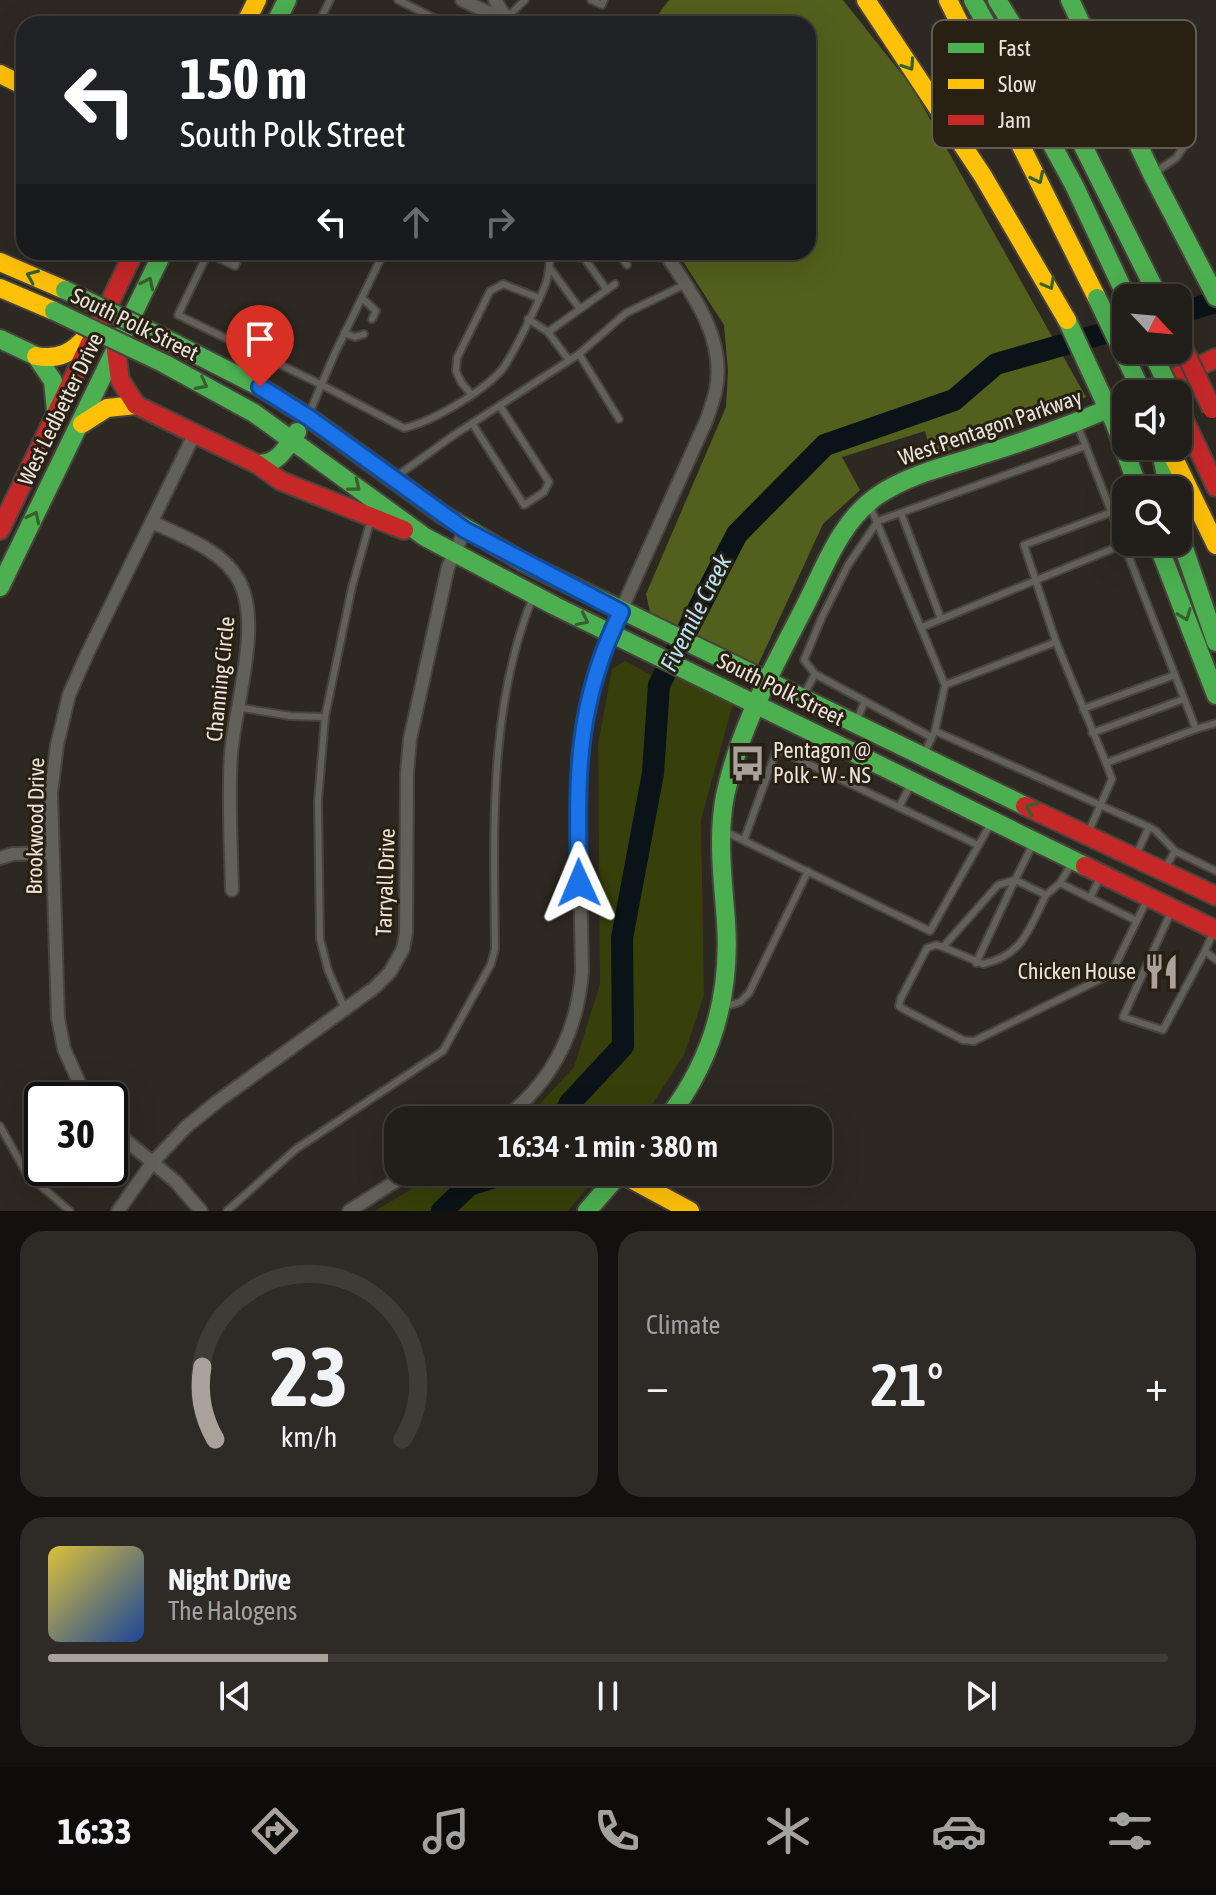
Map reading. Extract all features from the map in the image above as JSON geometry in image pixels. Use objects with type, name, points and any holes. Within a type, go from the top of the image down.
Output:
[{"type":"main road","points":[[866,0],[932,98]]},
{"type":"main road","points":[[946,0],[958,20]]},
{"type":"main road","points":[[973,0],[984,20]]},
{"type":"main road","points":[[997,0],[1010,20]]},
{"type":"main road","points":[[1010,0],[1021,20]]},
{"type":"main road","points":[[1070,0],[1079,20]]},
{"type":"main road","points":[[966,148],[1063,311],[1100,386],[1112,399]]},
{"type":"main road","points":[[1023,148],[1135,380]]},
{"type":"main road","points":[[1054,148],[1120,284]]},
{"type":"main road","points":[[1083,148],[1152,284]]},
{"type":"main road","points":[[1139,148],[1216,297]]},
{"type":"main road","name":"West Ledbetter Drive","points":[[0,530],[130,260]]},
{"type":"main road","name":"West Ledbetter Drive","points":[[2,575],[79,427],[159,260]]},
{"type":"main road","name":"South Polk Street","points":[[0,262],[65,290],[260,387],[308,417],[465,530],[621,612],[1216,897]]},
{"type":"main road","name":"South Polk Street","points":[[0,288],[165,364],[239,403],[425,537],[533,595],[1211,928]]},
{"type":"main road","points":[[0,339],[36,356],[58,358],[71,353],[103,317]]},
{"type":"main road","points":[[116,349],[120,386],[136,405],[257,464],[281,481],[371,519],[425,537]]},
{"type":"main road","points":[[36,356],[51,374],[57,396],[56,415]]},
{"type":"main road","points":[[1170,380],[1216,358]]},
{"type":"main road","points":[[1191,364],[1214,412]]},
{"type":"main road","points":[[79,427],[95,413],[111,405],[136,405]]},
{"type":"main road","name":"West Pentagon Parkway","points":[[676,1106],[694,1082],[722,1008],[727,953],[721,829],[733,763],[757,703],[841,534],[868,503],[905,481],[1077,424],[1112,408]]},
{"type":"main road","points":[[257,464],[267,466],[275,462],[308,417]]},
{"type":"main road","points":[[1192,436],[1216,487]]},
{"type":"main road","points":[[1175,460],[1216,545]]},
{"type":"main road","points":[[1162,556],[1216,695]]},
{"type":"main road","points":[[1187,556],[1216,642]]},
{"type":"main road","points":[[912,781],[922,757]]},
{"type":"main road","points":[[1073,859],[1087,834]]},
{"type":"main road","points":[[1211,928],[1216,897]]},
{"type":"main road","points":[[587,1211],[608,1186]]},
{"type":"main road","points":[[639,1186],[668,1207],[690,1211]]},
{"type":"street","points":[[462,0],[494,16]]},
{"type":"street","points":[[519,1106],[531,1096],[555,1064],[565,1045],[579,1002],[582,972],[578,760],[593,682],[611,633],[707,419],[716,387],[716,357],[711,332],[701,308],[670,260]]},
{"type":"street","name":"Brookwood Drive","points":[[79,1082],[64,1049],[58,1018],[52,853],[57,745],[69,695],[88,652],[195,433]]},
{"type":"street","name":"Channing Circle","points":[[152,522],[221,559],[238,578],[246,599],[250,623],[231,755],[232,890]]},
{"type":"street","name":"Tarryall Drive","points":[[118,1211],[152,1163],[186,1127],[345,1010],[390,972],[403,949],[408,915],[407,773],[410,739],[437,608],[454,553],[465,530]]},
{"type":"street","points":[[0,858],[13,854],[52,853]]},
{"type":"street","points":[[128,1142],[176,1182],[201,1211]]},
{"type":"street","points":[[349,1211],[388,1186]]},
{"type":"lane","points":[[398,0],[430,16]]},
{"type":"lane","points":[[510,16],[525,0]]},
{"type":"lane","points":[[591,0],[602,5],[604,0]]},
{"type":"lane","points":[[1152,174],[1176,158],[1183,148]]},
{"type":"lane","points":[[205,260],[178,315],[404,428],[418,425],[471,394],[504,368],[539,298],[550,260]]},
{"type":"lane","points":[[223,260],[235,266],[238,260]]},
{"type":"lane","points":[[308,417],[380,260]]},
{"type":"lane","points":[[586,260],[607,290]]},
{"type":"lane","points":[[624,260],[627,265]]},
{"type":"lane","points":[[550,268],[580,309]]},
{"type":"lane","points":[[471,394],[456,371],[457,358],[490,291],[503,284],[539,298]]},
{"type":"lane","points":[[548,332],[615,284]]},
{"type":"lane","points":[[392,480],[472,423],[579,354],[626,313],[686,284]]},
{"type":"lane","points":[[362,298],[376,311],[372,319]]},
{"type":"lane","points":[[528,319],[548,332],[568,359]]},
{"type":"lane","points":[[344,333],[355,337],[364,334]]},
{"type":"lane","points":[[579,354],[619,419]]},
{"type":"lane","points":[[472,423],[524,505],[544,492],[549,482],[500,406]]},
{"type":"lane","points":[[1077,424],[1112,512],[1024,545],[1056,642],[1112,779],[1087,834]]},
{"type":"lane","points":[[804,660],[848,565],[878,521],[1086,446]]},
{"type":"lane","points":[[868,503],[945,685],[933,734],[922,757]]},
{"type":"lane","points":[[901,513],[941,619]]},
{"type":"lane","points":[[345,1010],[328,970],[320,939],[318,801],[325,717],[352,587],[371,519]]},
{"type":"lane","points":[[922,627],[1112,549]]},
{"type":"lane","points":[[1132,556],[1196,729]]},
{"type":"lane","points":[[227,1211],[296,1149],[443,1051],[491,964],[495,949],[494,798],[504,699],[533,595]]},
{"type":"lane","points":[[805,606],[822,617]]},
{"type":"lane","points":[[945,685],[1056,642]]},
{"type":"lane","points":[[780,655],[804,660],[815,674],[933,734],[1149,827],[1175,851],[1216,871]]},
{"type":"lane","points":[[802,699],[815,674]]},
{"type":"lane","points":[[1083,709],[1175,675]]},
{"type":"lane","points":[[1092,733],[1184,699]]},
{"type":"lane","points":[[855,725],[865,701]]},
{"type":"lane","points":[[236,707],[291,716],[325,717]]},
{"type":"lane","points":[[1106,763],[1216,723]]},
{"type":"lane","points":[[744,840],[777,749],[978,845]]},
{"type":"lane","points":[[899,807],[912,781]]},
{"type":"lane","points":[[721,829],[930,931],[992,820]]},
{"type":"lane","points":[[1135,857],[1149,827]]},
{"type":"lane","points":[[976,963],[1034,840]]},
{"type":"lane","points":[[1164,870],[1175,851]]},
{"type":"lane","points":[[1073,859],[1060,883],[1046,895],[1020,946],[990,962],[976,963],[943,947],[936,945],[927,948],[899,1006],[963,1040],[974,1041],[1111,974],[1148,897]]},
{"type":"lane","points":[[722,1008],[740,1002],[749,993],[808,871]]},
{"type":"lane","points":[[1090,898],[1102,875]]},
{"type":"lane","points":[[943,947],[998,885],[1015,880],[1046,895]]},
{"type":"lane","points":[[1060,883],[1137,921]]},
{"type":"lane","points":[[1172,909],[1123,1017],[1163,1030],[1205,951],[1211,928]]},
{"type":"lane","points":[[1205,951],[1216,960]]},
{"type":"lane","points":[[0,1126],[27,1174],[70,1211]]},
{"type":"green space","points":[[669,0],[843,0],[912,87],[932,123],[932,148],[946,148],[1086,397],[932,457],[925,431],[842,457],[860,490],[823,524],[757,667],[650,612],[646,594],[726,407],[728,371],[724,325],[682,260],[816,260],[816,16],[657,16]]},
{"type":"green space","points":[[625,661],[670,685],[671,672],[733,703],[701,820],[704,995],[684,1055],[651,1106],[538,1106],[574,1067],[600,984],[598,744],[612,669]]},
{"type":"green space","points":[[417,1186],[589,1186],[568,1211],[375,1211]]},
{"type":"waterway","name":"Fivemile Creek","points":[[1192,309],[1216,302]]},
{"type":"waterway","name":"Fivemile Creek","points":[[569,1106],[623,1046],[622,938],[653,773],[659,685],[737,534],[825,445],[954,400],[996,364],[1112,331]]},
{"type":"waterway","name":"Fivemile Creek","points":[[442,1211],[468,1186]]},
{"type":"traffic: fast","points":[[279,16],[287,0]]},
{"type":"traffic: fast","points":[[973,0],[984,20]]},
{"type":"traffic: fast","points":[[997,0],[1009,20]]},
{"type":"traffic: fast","points":[[1070,0],[1079,20]]},
{"type":"traffic: fast","points":[[1054,148],[1120,284]]},
{"type":"traffic: fast","points":[[1084,148],[1152,284]]},
{"type":"traffic: fast","points":[[1140,148],[1216,297]]},
{"type":"traffic: fast","points":[[0,587],[159,260]]},
{"type":"traffic: fast","points":[[65,290],[174,343]]},
{"type":"traffic: fast","points":[[1097,298],[1136,380]]},
{"type":"traffic: fast","points":[[54,311],[165,364]]},
{"type":"traffic: fast","points":[[1067,320],[1115,424],[1134,476]]},
{"type":"traffic: fast","points":[[0,339],[36,356]]},
{"type":"traffic: fast","points":[[174,343],[260,387],[308,417],[442,514],[523,562],[1025,806]]},
{"type":"traffic: fast","points":[[36,356],[53,381],[56,411]]},
{"type":"traffic: fast","points":[[165,364],[254,413],[425,537],[555,606],[1085,866]]},
{"type":"traffic: fast","points":[[1158,364],[1165,380]]},
{"type":"traffic: fast","points":[[676,1106],[707,1051],[721,1002],[727,949],[721,828],[731,771],[759,698],[843,532],[864,507],[889,488],[929,471],[1056,430],[1112,407]]},
{"type":"traffic: fast","points":[[257,464],[276,459],[297,432]]},
{"type":"traffic: fast","points":[[1163,460],[1166,476]]},
{"type":"traffic: fast","points":[[1162,556],[1216,695]]},
{"type":"traffic: fast","points":[[1187,556],[1216,642]]},
{"type":"traffic: fast","points":[[587,1211],[609,1186]]},
{"type":"traffic: slow","points":[[249,16],[257,0]]},
{"type":"traffic: slow","points":[[866,0],[932,99]]},
{"type":"traffic: slow","points":[[948,0],[958,20]]},
{"type":"traffic: slow","points":[[0,74],[16,82]]},
{"type":"traffic: slow","points":[[964,148],[1067,320]]},
{"type":"traffic: slow","points":[[1022,148],[1097,298]]},
{"type":"traffic: slow","points":[[0,262],[65,290]]},
{"type":"traffic: slow","points":[[0,288],[54,311]]},
{"type":"traffic: slow","points":[[36,356],[64,354],[87,336]]},
{"type":"traffic: slow","points":[[82,424],[107,408],[136,405]]},
{"type":"traffic: slow","points":[[1175,460],[1216,545]]},
{"type":"traffic: slow","points":[[644,1186],[690,1211]]},
{"type":"traffic: jam","points":[[0,530],[130,260]]},
{"type":"traffic: jam","points":[[116,351],[120,380],[136,405]]},
{"type":"traffic: jam","points":[[1170,380],[1216,358]]},
{"type":"traffic: jam","points":[[1191,364],[1212,409]]},
{"type":"traffic: jam","points":[[136,405],[257,464],[281,481],[404,530]]},
{"type":"traffic: jam","points":[[1192,436],[1216,487]]},
{"type":"traffic: jam","points":[[1025,806],[1216,896]]},
{"type":"traffic: jam","points":[[1085,866],[1216,930]]},
{"type":"place","name":"Pentagon @ Polk - W - NS","points":[[747,763]]},
{"type":"place","name":"Chicken House","points":[[1162,971]]},
{"type":"route","points":[[260,387],[308,417],[465,530],[621,612],[593,682],[578,760],[579,883]]}]
